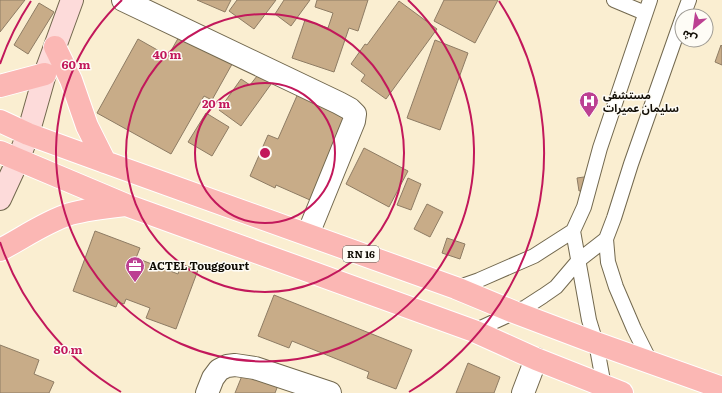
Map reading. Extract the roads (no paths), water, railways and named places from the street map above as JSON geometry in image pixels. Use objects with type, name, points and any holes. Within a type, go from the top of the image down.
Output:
[{"type":"main road","points":[[55,48],[71,80],[88,126],[104,162]]},
{"type":"main road","points":[[0,86],[45,74]]},
{"type":"main road","name":"RN 16","points":[[0,121],[28,134],[456,288],[596,343],[722,388]]},
{"type":"main road","points":[[9,156],[126,205],[474,330],[536,359],[613,389]]},
{"type":"main road","points":[[0,250],[42,227],[69,215],[126,205]]},
{"type":"street","points":[[0,199],[9,156],[28,134],[45,74],[72,0]]},
{"type":"street","points":[[124,0],[339,103],[350,109],[354,114],[354,121],[308,234]]},
{"type":"street","points":[[523,393],[536,359]]},
{"type":"street","points":[[207,393],[213,378],[219,370],[235,365],[255,368],[330,393]]},
{"type":"lane","points":[[614,0],[645,13]]},
{"type":"lane","points":[[456,288],[479,280],[534,256],[573,231],[584,207],[600,148],[650,0]]},
{"type":"lane","points":[[651,363],[634,329],[616,287],[608,262],[606,239],[674,42]]},
{"type":"lane","points":[[573,231],[588,320],[613,389]]},
{"type":"lane","points":[[474,330],[514,312],[556,287],[579,260],[606,239]]},
{"type":"place","name":"مستشفى سليمان عميرات","points":[[589,118]]},
{"type":"place","name":"ACTEL Touggourt","points":[[135,283]]}]
